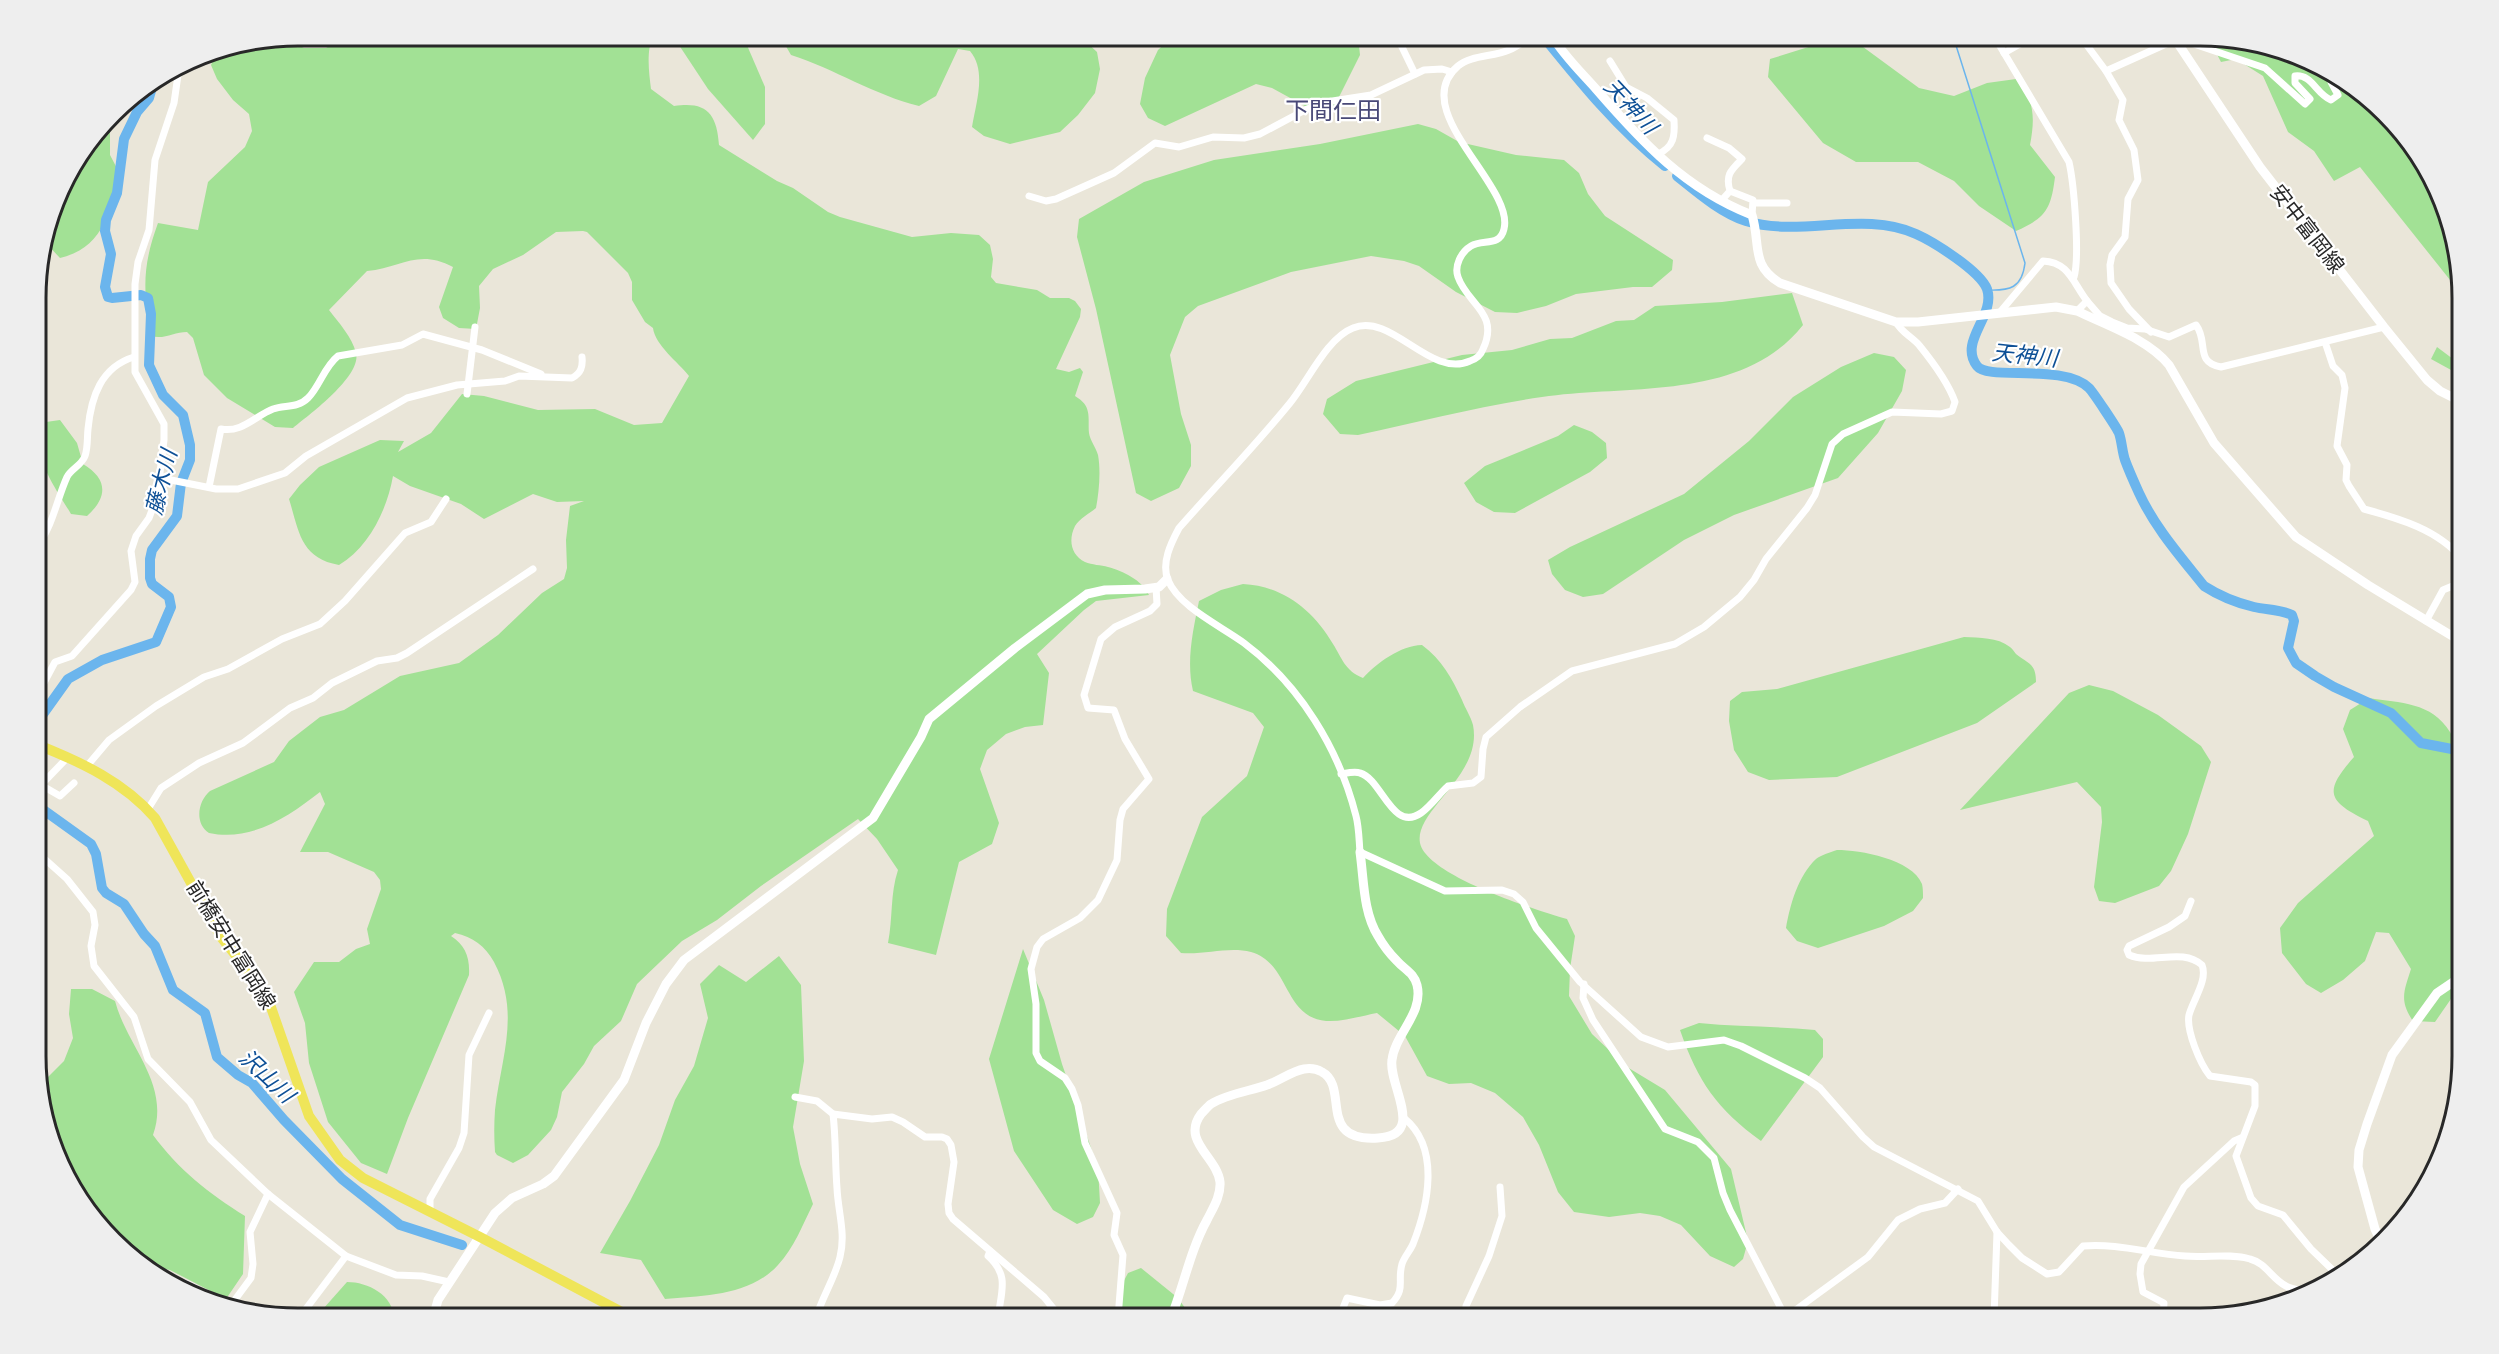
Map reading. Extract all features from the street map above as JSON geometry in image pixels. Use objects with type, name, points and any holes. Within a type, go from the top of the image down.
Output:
[{"type":"main road","name":"前橋安中富岡線","points":[[46,748],[87,766],[124,789],[155,818],[221,937],[266,993],[309,1116],[334,1153],[363,1178],[480,1237],[607,1308]]},
{"type":"street","points":[[1401,46],[1415,74]]},
{"type":"street","points":[[1174,1308],[1192,1250],[1220,1192],[1216,1170],[1197,1145],[1195,1126],[1201,1114],[1211,1104],[1268,1085],[1304,1069],[1312,1069],[1322,1072],[1330,1079],[1334,1087],[1337,1117],[1349,1132],[1371,1138],[1389,1137],[1398,1130],[1405,1112],[1392,1075],[1391,1061],[1396,1044],[1416,1010],[1419,996],[1412,974],[1398,963],[1371,923],[1357,817],[1320,728],[1282,676],[1245,643],[1185,602],[1167,579],[1167,556],[1179,528],[1290,403],[1335,339],[1343,332],[1357,326],[1371,326],[1392,333],[1434,358],[1449,363],[1458,364],[1472,360],[1483,350],[1487,332],[1485,320],[1480,307],[1457,276],[1457,266],[1459,259],[1472,245],[1492,243],[1498,240],[1504,230],[1504,222],[1497,197],[1457,134],[1446,109],[1445,94],[1452,72],[1463,62],[1509,50],[1516,46]]},
{"type":"street","points":[[1560,46],[1632,130],[1690,183],[1753,220]]},
{"type":"street","points":[[2000,46],[2069,162],[2075,218],[2074,278],[2078,289],[2100,316],[2127,328],[2145,329],[2169,338],[2196,325],[2201,331],[2204,357],[2208,363],[2221,367],[2384,327]]},
{"type":"street","points":[[2004,53],[2016,46]]},
{"type":"street","points":[[2087,46],[2123,100],[2119,120],[2134,150],[2139,171],[2138,180],[2128,199],[2125,237],[2112,255],[2111,283],[2129,309],[2152,333]]},
{"type":"street","points":[[2106,71],[2161,46]]},
{"type":"street","name":"安中富岡線","points":[[2183,46],[2260,167],[2427,380],[2452,397]]},
{"type":"street","points":[[2201,46],[2265,68],[2305,104],[2310,99],[2295,83],[2295,76],[2309,80],[2325,98],[2331,99],[2338,95],[2332,84]]},
{"type":"street","points":[[1610,61],[1626,87],[1647,98],[1674,120],[1675,137],[1666,151],[1658,154]]},
{"type":"street","points":[[1029,196],[1046,201],[1056,200],[1114,173],[1155,143],[1179,147],[1213,137],[1244,138],[1260,134],[1307,109],[1326,102],[1371,95],[1424,70],[1442,69],[1452,72]]},
{"type":"street","points":[[46,679],[55,662],[72,656],[131,590],[135,582],[131,551],[136,536],[149,518],[158,497],[164,424],[158,410],[139,381],[134,357],[137,273],[149,230],[155,160],[174,103],[178,78]]},
{"type":"street","points":[[1707,138],[1729,148],[1742,159],[1728,173],[1726,181],[1730,191],[1750,198],[1754,203],[1753,220],[1761,263],[1765,272],[1772,278],[1800,290],[1896,322],[1918,322],[2056,307],[2078,311],[2148,347],[2162,356],[2214,443],[2296,537],[2317,553],[2452,636]]},
{"type":"street","points":[[1721,201],[1730,191]]},
{"type":"street","points":[[1754,203],[1787,203]]},
{"type":"street","points":[[1996,312],[2043,261],[2054,261],[2074,278]]},
{"type":"street","points":[[2078,311],[2087,301]]},
{"type":"street","points":[[1341,774],[1359,772],[1369,778],[1396,813],[1407,816],[1420,814],[1448,786],[1473,783],[1481,777],[1486,737],[1520,706],[1572,671],[1641,655],[1675,644],[1725,611],[1746,591],[1766,559],[1807,508],[1815,495],[1832,444],[1843,434],[1892,412],[1941,414],[1952,411],[1955,402],[1950,390],[1917,343],[1902,332],[1896,322]]},
{"type":"street","points":[[467,394],[475,327]]},
{"type":"street","points":[[209,487],[221,429],[231,430],[242,427],[270,410],[302,404],[316,389],[332,360],[338,356],[402,345],[423,334],[482,350],[553,379]]},
{"type":"street","points":[[2325,342],[2333,366],[2342,375],[2346,388],[2337,446],[2347,465],[2346,480],[2349,486],[2364,509],[2400,519],[2452,546]]},
{"type":"street","points":[[46,532],[68,475],[86,455],[90,411],[101,381],[117,363],[134,357]]},
{"type":"street","points":[[161,477],[228,490],[238,489],[285,473],[306,456],[364,424],[394,403],[414,395],[457,385],[505,381],[519,376],[572,378],[579,374],[583,366],[582,357]]},
{"type":"street","points":[[87,766],[109,740],[156,706],[204,677],[228,669],[282,639],[320,624],[345,601],[405,533],[431,522],[446,499]]},
{"type":"street","points":[[148,809],[161,788],[199,763],[243,743],[290,708],[313,698],[332,683],[377,661],[406,654],[533,568]]},
{"type":"street","points":[[436,1308],[449,1282],[504,1205],[512,1198],[543,1184],[554,1176],[571,1155],[624,1080],[646,1023],[675,970],[693,953],[873,818],[921,737],[929,718],[1015,648],[1087,594],[1105,590],[1135,591],[1155,587],[1167,579]]},
{"type":"street","points":[[2426,621],[2443,590],[2452,586]]},
{"type":"street","points":[[1119,1308],[1123,1255],[1114,1235],[1117,1213],[1085,1143],[1078,1104],[1072,1089],[1065,1078],[1040,1061],[1035,1053],[1036,1004],[1031,969],[1037,947],[1043,939],[1080,918],[1098,900],[1116,860],[1123,809],[1149,779],[1125,739],[1114,710],[1088,708],[1084,694],[1101,639],[1115,627],[1150,611],[1157,604],[1155,587]]},
{"type":"street","points":[[46,780],[68,757]]},
{"type":"street","points":[[46,788],[60,796],[74,783]]},
{"type":"street","points":[[1360,852],[1445,891],[1502,890],[1514,894],[1522,902],[1536,928],[1584,984],[1641,1037],[1677,1048],[1724,1040],[1805,1078],[1820,1088],[1874,1147],[1978,1201],[1997,1232],[2022,1258],[2048,1274],[2059,1272],[2083,1246],[2097,1245],[2181,1256],[2210,1258],[2239,1256],[2253,1259],[2286,1286],[2295,1289]]},
{"type":"street","points":[[46,860],[67,879],[93,912],[95,926],[91,946],[94,966],[134,1017],[148,1059],[190,1102],[211,1140],[268,1194],[346,1256],[396,1275],[422,1276],[449,1282]]},
{"type":"street","points":[[2191,901],[2185,916],[2169,927],[2129,946],[2127,950],[2129,955],[2134,957],[2187,958],[2202,965],[2204,976],[2189,1016],[2188,1031],[2211,1076],[2251,1082],[2255,1085],[2255,1106],[2236,1156],[2251,1198],[2258,1206],[2283,1215],[2311,1249],[2333,1269]]},
{"type":"street","points":[[2378,1235],[2358,1167],[2359,1150],[2392,1055],[2437,993],[2452,983]]},
{"type":"street","points":[[1584,984],[1583,998],[1593,1020],[1665,1129],[1698,1142],[1714,1158],[1730,1210],[1781,1308]]},
{"type":"street","points":[[430,1211],[430,1199],[459,1148],[464,1133],[465,1080],[469,1054],[476,1035],[489,1014]]},
{"type":"street","points":[[795,1097],[817,1101],[833,1114],[872,1119],[892,1117],[925,1137],[947,1139],[951,1145],[954,1162],[948,1203],[949,1213],[1044,1297],[1053,1308]]},
{"type":"street","points":[[820,1308],[840,1258],[842,1241],[833,1114]]},
{"type":"street","points":[[1343,1308],[1347,1298],[1380,1305],[1392,1303],[1402,1288],[1401,1266],[1412,1248],[1420,1227],[1426,1201],[1429,1166],[1422,1144],[1409,1122],[1404,1118]]},
{"type":"street","points":[[2164,1308],[2164,1303],[2143,1292],[2141,1264],[2188,1180],[2234,1141],[2241,1138]]},
{"type":"street","points":[[1466,1308],[1489,1256],[1502,1216],[1500,1187]]},
{"type":"street","points":[[1798,1308],[1868,1257],[1898,1220],[1920,1209],[1945,1203],[1958,1189]]},
{"type":"street","points":[[235,1300],[251,1278],[253,1264],[250,1232],[268,1194]]},
{"type":"street","points":[[1994,1308],[1997,1232]]},
{"type":"street","points":[[990,1251],[988,1256],[1003,1273],[999,1308]]},
{"type":"street","points":[[306,1308],[346,1256]]},
{"type":"green space","points":[[299,46],[326,48],[329,46],[650,46],[651,89],[674,106],[694,105],[708,112],[716,125],[719,145],[777,181],[793,188],[828,212],[912,237],[951,233],[979,235],[990,245],[993,259],[991,277],[996,283],[1037,290],[1050,298],[1069,298],[1075,301],[1081,309],[1080,317],[1056,369],[1069,372],[1080,368],[1083,372],[1075,396],[1087,408],[1089,433],[1098,455],[1099,488],[1096,508],[1075,526],[1072,547],[1080,559],[1126,574],[1142,585],[1149,595],[1096,601],[1037,654],[1049,673],[1043,725],[1025,727],[1006,734],[987,750],[980,769],[999,823],[992,844],[959,862],[936,955],[888,943],[898,870],[877,839],[858,819],[761,886],[717,920],[682,941],[637,984],[621,1021],[594,1046],[584,1064],[562,1092],[557,1117],[551,1130],[528,1155],[513,1163],[495,1152],[495,1110],[508,1017],[502,981],[487,951],[467,937],[455,933],[451,936],[466,952],[469,975],[408,1118],[387,1174],[361,1163],[328,1122],[309,1063],[305,1023],[294,992],[314,962],[339,962],[356,949],[370,944],[367,929],[381,889],[380,880],[374,872],[328,852],[300,852],[325,804],[320,792],[282,818],[254,831],[240,834],[209,833],[201,824],[200,806],[210,791],[274,762],[289,741],[320,717],[344,710],[400,676],[459,663],[498,635],[542,593],[564,579],[567,568],[566,540],[570,506],[584,501],[557,502],[533,494],[484,519],[461,504],[410,486],[393,476],[386,502],[368,538],[339,565],[326,561],[316,556],[303,541],[289,499],[319,467],[380,440],[404,441],[398,452],[431,433],[462,394],[484,396],[538,410],[595,409],[634,425],[662,423],[689,376],[662,347],[653,328],[645,322],[632,300],[632,282],[628,273],[587,232],[583,231],[556,232],[523,255],[493,269],[479,286],[480,308],[476,329],[459,328],[443,318],[439,307],[453,267],[430,259],[419,259],[367,271],[329,310],[352,341],[356,362],[351,373],[322,405],[293,428],[275,427],[227,398],[204,375],[193,338],[187,332],[160,337],[151,336],[145,292],[149,253],[158,223],[198,230],[208,182],[245,147],[252,131],[249,114],[233,100],[217,79],[211,65],[212,62],[249,51]]},
{"type":"green space","points":[[680,46],[747,46],[765,87],[765,124],[753,140],[708,89]]},
{"type":"green space","points":[[786,46],[1090,46],[1097,52],[1100,69],[1095,93],[1078,115],[1060,132],[1010,144],[984,136],[972,127],[978,98],[979,78],[975,59],[970,51],[958,49],[936,96],[919,106],[886,95],[791,55]]},
{"type":"green space","points":[[1162,46],[1359,46],[1360,55],[1335,105],[1323,116],[1272,88],[1256,84],[1165,126],[1148,118],[1140,104],[1145,78],[1158,50]]},
{"type":"green space","points":[[1812,46],[1862,46],[1919,88],[1954,96],[1987,83],[2016,79],[2027,94],[2032,110],[2033,126],[2030,145],[2055,177],[2049,205],[2034,222],[2016,231],[1979,206],[1954,181],[1918,162],[1856,162],[1823,143],[1768,77],[1770,59]]},
{"type":"green space","points":[[2213,47],[2250,51],[2281,60],[2326,80],[2379,120],[2410,159],[2433,202],[2448,249],[2452,282],[2360,167],[2334,181],[2314,151],[2288,132],[2263,76],[2236,59],[2221,62]]},
{"type":"green space","points":[[1418,124],[1436,129],[1459,142],[1516,155],[1564,160],[1579,173],[1588,194],[1605,216],[1673,260],[1672,270],[1652,287],[1576,294],[1546,306],[1517,313],[1495,312],[1456,292],[1419,266],[1404,261],[1371,256],[1291,272],[1198,306],[1185,317],[1170,355],[1181,414],[1191,445],[1191,466],[1179,488],[1151,501],[1136,493],[1096,309],[1077,237],[1079,219],[1144,182],[1214,160],[1320,144]]},
{"type":"green space","points":[[110,131],[110,155],[121,176],[108,216],[95,237],[86,246],[60,258],[51,249],[66,202],[80,173]]},
{"type":"green space","points":[[1792,293],[1803,325],[1778,350],[1749,367],[1716,378],[1646,389],[1542,397],[1358,435],[1340,434],[1323,414],[1327,399],[1356,381],[1462,355],[1512,350],[1550,339],[1572,338],[1616,321],[1634,320],[1655,306],[1722,302]]},
{"type":"green space","points":[[2437,347],[2452,358],[2452,371],[2431,359]]},
{"type":"green space","points":[[1874,353],[1894,357],[1906,370],[1902,391],[1878,433],[1838,478],[1734,515],[1684,540],[1603,594],[1583,597],[1565,590],[1552,574],[1548,560],[1570,547],[1684,494],[1749,441],[1793,397],[1841,367]]},
{"type":"green space","points":[[60,420],[77,443],[83,464],[101,482],[102,495],[87,516],[71,514],[46,471],[46,422]]},
{"type":"green space","points":[[1574,425],[1592,432],[1606,443],[1607,458],[1590,472],[1515,513],[1494,512],[1476,502],[1464,483],[1485,466],[1558,436]]},
{"type":"green space","points":[[1243,584],[1271,589],[1296,602],[1325,632],[1348,668],[1363,678],[1390,656],[1406,648],[1422,645],[1446,670],[1472,722],[1473,743],[1468,760],[1459,776],[1427,818],[1421,831],[1420,843],[1427,855],[1442,868],[1461,879],[1509,900],[1567,919],[1575,936],[1569,996],[1592,1034],[1627,1067],[1665,1090],[1731,1169],[1748,1241],[1743,1259],[1734,1267],[1710,1256],[1681,1225],[1660,1216],[1640,1213],[1609,1217],[1574,1212],[1558,1192],[1539,1145],[1523,1117],[1495,1093],[1471,1083],[1449,1084],[1427,1076],[1405,1036],[1377,1013],[1332,1021],[1312,1017],[1302,1010],[1273,967],[1264,958],[1243,950],[1181,953],[1166,936],[1167,909],[1202,817],[1247,776],[1264,727],[1253,713],[1193,691],[1191,680],[1191,646],[1199,601],[1221,590]]},
{"type":"green space","points":[[1964,637],[2000,641],[2005,644],[2031,665],[2035,671],[2036,682],[1977,723],[1837,777],[1769,780],[1748,772],[1734,750],[1729,721],[1730,701],[1742,692],[1777,689]]},
{"type":"green space","points":[[2089,685],[2113,691],[2158,715],[2201,746],[2211,762],[2188,834],[2171,871],[2159,886],[2115,903],[2099,901],[2094,887],[2102,822],[2101,807],[2077,782],[1960,810],[2069,693]]},
{"type":"green space","points":[[2369,698],[2404,703],[2425,709],[2434,715],[2443,722],[2452,736],[2452,997],[2435,1022],[2413,1021],[2409,1014],[2404,996],[2411,969],[2389,933],[2376,932],[2365,961],[2343,980],[2321,993],[2306,984],[2282,953],[2280,928],[2298,903],[2374,836],[2368,821],[2344,807],[2337,801],[2334,794],[2334,787],[2338,779],[2354,757],[2343,729],[2350,710]]},
{"type":"green space","points":[[1837,850],[1871,854],[1908,868],[1922,884],[1923,898],[1913,911],[1884,926],[1818,948],[1797,941],[1786,928],[1796,891],[1804,874],[1818,858]]},
{"type":"green space","points":[[1023,949],[1044,1000],[1062,1064],[1098,1168],[1100,1203],[1093,1217],[1077,1224],[1053,1210],[1014,1151],[989,1059]]},
{"type":"green space","points":[[779,956],[801,985],[804,1061],[793,1127],[800,1164],[813,1204],[789,1251],[767,1275],[740,1289],[695,1297],[665,1299],[641,1260],[600,1253],[659,1145],[675,1100],[694,1066],[708,1018],[700,984],[719,965],[746,982]]},
{"type":"green space","points":[[71,989],[92,989],[115,1001],[152,1082],[157,1116],[153,1135],[195,1180],[245,1216],[243,1274],[227,1297],[165,1269],[132,1245],[109,1222],[80,1181],[55,1121],[48,1077],[64,1061],[73,1038],[69,1014]]},
{"type":"green space","points":[[1699,1023],[1815,1030],[1823,1039],[1823,1057],[1761,1141],[1721,1106],[1694,1065],[1680,1030]]},
{"type":"green space","points":[[1141,1268],[1178,1298],[1185,1308],[1121,1308],[1119,1290],[1128,1273]]},
{"type":"green space","points":[[347,1282],[363,1284],[378,1291],[392,1308],[324,1308]]},
{"type":"waterway","name":"天神川","points":[[1551,46],[1631,137],[1665,166]]},
{"type":"waterway","points":[[1956,46],[2025,263],[2021,278],[2014,286],[2002,290],[1987,290]]},
{"type":"waterway","name":"藤木川","points":[[46,710],[68,679],[102,660],[156,642],[171,607],[169,597],[152,584],[150,559],[152,550],[177,516],[181,483],[190,460],[190,445],[183,415],[163,395],[149,365],[151,314],[148,298],[141,295],[108,297],[105,287],[111,254],[105,231],[106,220],[117,193],[124,139],[137,112],[150,96]]},
{"type":"waterway","name":"天神川","points":[[1677,176],[1718,207],[1746,221],[1788,227],[1853,224],[1896,227],[1924,238],[1956,258],[1975,274],[1987,289],[1987,309],[1972,347],[1972,357],[1977,366],[1995,372],[2062,376],[2077,380],[2089,388],[2119,433],[2125,460],[2145,506],[2169,542],[2204,586],[2221,596],[2241,603],[2292,615],[2294,621],[2288,648],[2296,663],[2334,687],[2391,713],[2421,743],[2452,749]]},
{"type":"waterway","name":"沢山川","points":[[46,812],[91,844],[96,854],[102,888],[124,904],[155,946],[173,990],[205,1013],[217,1057],[238,1075],[252,1083],[284,1120],[342,1179],[400,1225],[462,1245]]},
{"type":"district","name":"下間仁田","points":[[1333,111]]}]
